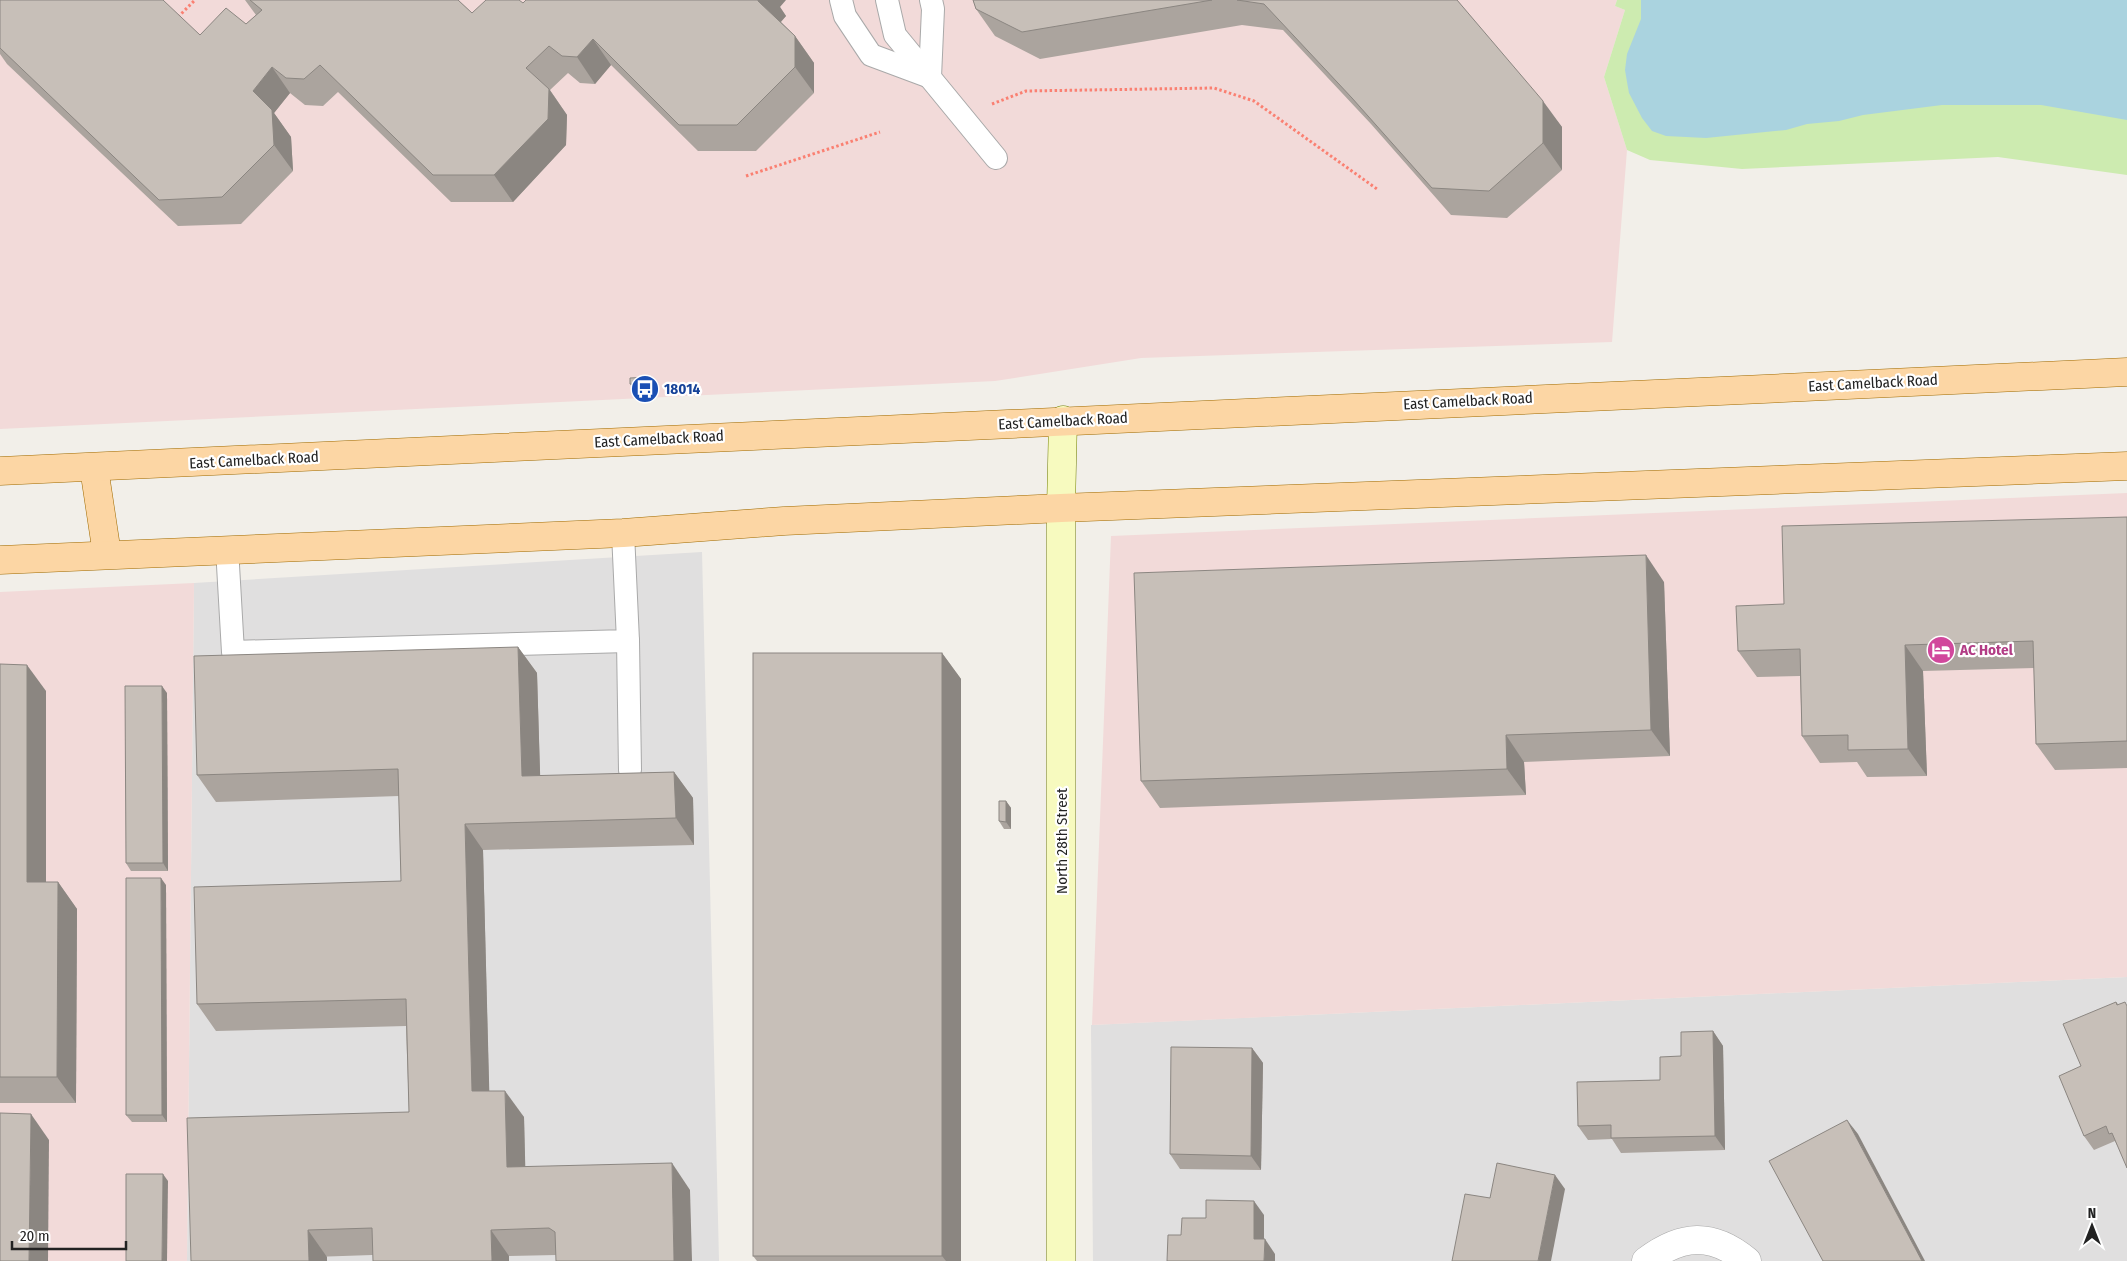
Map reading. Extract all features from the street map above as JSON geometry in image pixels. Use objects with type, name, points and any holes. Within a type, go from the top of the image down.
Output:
[{"type":"main road","name":"East Camelback Road","points":[[0,471],[94,468],[1063,420],[2127,372]]},
{"type":"main road","points":[[0,560],[227,548],[624,533],[784,521],[1061,508],[2127,466]]},
{"type":"main road","points":[[94,468],[107,554]]},
{"type":"street","name":"North 28th Street","points":[[1061,1261],[1061,508],[1063,420]]},
{"type":"street","points":[[1646,1261],[1665,1247],[1687,1240],[1710,1241],[1732,1249],[1747,1261]]},
{"type":"lane","points":[[842,0],[845,16],[871,55],[930,77]]},
{"type":"lane","points":[[887,0],[895,35],[996,158]]},
{"type":"lane","points":[[930,77],[933,9],[931,0]]},
{"type":"lane","points":[[624,533],[630,770]]},
{"type":"lane","points":[[227,548],[231,588],[233,652],[628,641]]},
{"type":"path","points":[[178,17],[195,0]]},
{"type":"path","points":[[991,104],[1026,91],[1214,88],[1254,101],[1377,189]]},
{"type":"path","points":[[746,176],[880,132]]},
{"type":"shaded area","points":[[0,0],[1617,0],[1615,6],[1625,10],[1604,77],[1627,150],[1612,342],[1141,358],[995,381],[0,429]]},
{"type":"shaded area","points":[[2127,493],[2127,977],[1092,1025],[1111,536]]},
{"type":"shaded area","points":[[702,552],[719,1261],[187,1261],[194,583]]},
{"type":"shaded area","points":[[194,583],[187,1261],[0,1261],[0,592]]},
{"type":"shaded area","points":[[2127,977],[2127,1261],[1093,1261],[1091,1025]]},
{"type":"green space","points":[[1617,0],[2127,0],[2127,175],[1998,157],[1742,169],[1650,160],[1627,150],[1604,77],[1625,10],[1615,6]]},
{"type":"water","points":[[1641,0],[2127,0],[2127,120],[2041,105],[1942,105],[1863,115],[1839,121],[1807,124],[1786,130],[1706,138],[1666,136],[1652,131],[1642,118],[1629,93],[1625,70],[1627,54],[1641,19]]},
{"type":"building","points":[[0,0],[163,0],[200,35],[226,8],[246,24],[262,10],[250,0],[458,0],[472,13],[486,0],[519,0],[523,3],[526,0],[758,0],[795,36],[795,67],[737,125],[679,125],[593,39],[577,57],[562,56],[549,46],[526,68],[549,89],[548,119],[494,175],[433,175],[320,65],[304,79],[286,78],[272,67],[253,91],[272,110],[274,145],[222,197],[159,200],[0,48]]},
{"type":"building","points":[[973,0],[1212,0],[1022,32],[976,9]]},
{"type":"building","points":[[1237,0],[1457,0],[1543,101],[1543,143],[1489,191],[1432,188],[1352,98],[1264,4]]},
{"type":"building","points":[[652,377],[652,384],[630,384],[630,378]]},
{"type":"building","name":"AC Hotel","points":[[2127,517],[2127,741],[2036,744],[2033,641],[1905,645],[1908,749],[1848,750],[1848,735],[1802,736],[1800,649],[1738,651],[1736,606],[1784,604],[1782,526]]},
{"type":"building","points":[[1646,555],[1651,730],[1506,735],[1507,769],[1141,781],[1134,573]]},
{"type":"building","points":[[518,647],[522,776],[674,772],[676,818],[465,824],[472,1091],[505,1091],[507,1167],[672,1163],[674,1261],[556,1261],[555,1232],[549,1228],[491,1230],[492,1261],[373,1261],[372,1228],[308,1230],[309,1261],[191,1261],[187,1118],[409,1112],[406,999],[197,1004],[194,887],[401,881],[398,769],[197,775],[194,656]]},
{"type":"building","points":[[753,653],[942,653],[942,1256],[753,1256]]},
{"type":"building","points":[[0,664],[27,665],[27,882],[58,882],[57,1077],[0,1077]]},
{"type":"building","points":[[125,686],[162,686],[163,863],[126,863]]},
{"type":"building","points":[[999,801],[1006,801],[1006,822],[999,821]]},
{"type":"building","points":[[126,878],[161,878],[162,1115],[126,1115]]},
{"type":"building","points":[[2116,1002],[2117,1005],[2125,1002],[2127,1006],[2127,1168],[2112,1133],[2109,1134],[2106,1126],[2084,1136],[2059,1076],[2081,1066],[2063,1024]]},
{"type":"building","points":[[1713,1031],[1715,1136],[1611,1138],[1611,1125],[1578,1126],[1577,1082],[1660,1080],[1660,1057],[1681,1056],[1681,1032]]},
{"type":"building","points":[[1171,1047],[1252,1048],[1251,1156],[1170,1154]]},
{"type":"building","points":[[0,1113],[31,1114],[29,1261],[0,1261]]},
{"type":"building","points":[[1847,1120],[1922,1261],[1823,1261],[1769,1161]]},
{"type":"building","points":[[1497,1163],[1555,1175],[1538,1261],[1452,1261],[1465,1194],[1490,1198]]},
{"type":"building","points":[[126,1174],[163,1174],[162,1261],[126,1261]]},
{"type":"building","points":[[1206,1200],[1254,1201],[1254,1239],[1265,1239],[1264,1261],[1167,1261],[1168,1235],[1181,1235],[1182,1218],[1206,1218]]},
{"type":"place","name":"18014","points":[[645,389]]},
{"type":"place","name":"AC Hotel","points":[[1941,650]]}]
